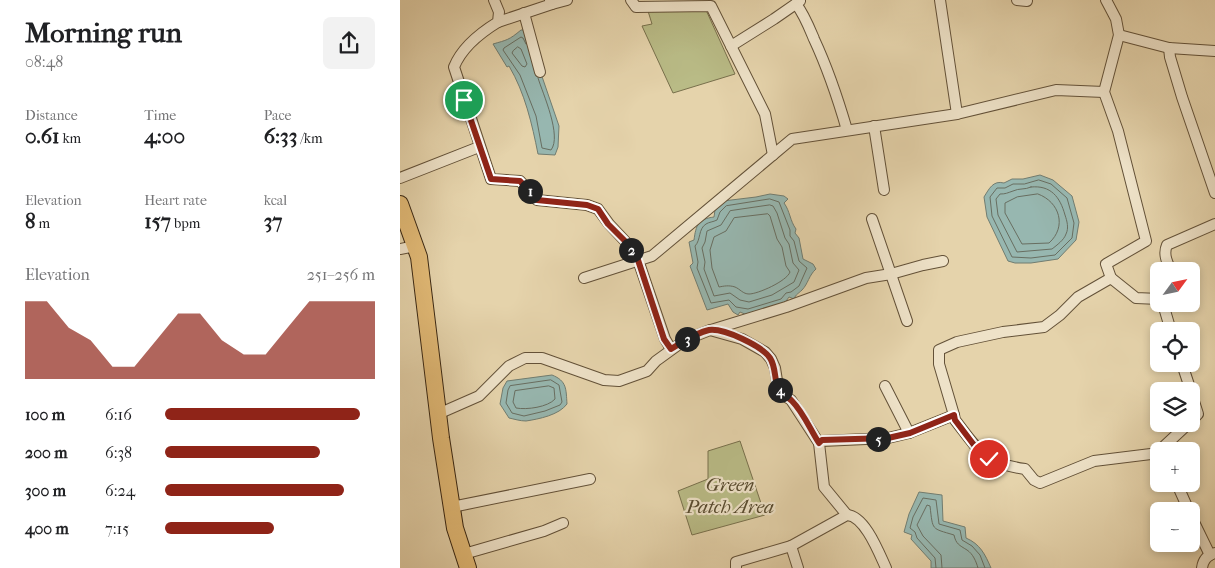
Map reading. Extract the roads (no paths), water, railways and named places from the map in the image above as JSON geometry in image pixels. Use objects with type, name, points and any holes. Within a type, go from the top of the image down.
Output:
[{"type":"main road","points":[[400,204],[407,247],[419,257],[438,414],[452,507],[466,561]]},
{"type":"street","points":[[494,0],[499,12],[498,22]]},
{"type":"street","points":[[567,0],[551,2],[498,22],[482,32],[465,49],[458,57],[454,67],[491,179],[520,181],[537,200],[587,205],[598,209],[638,260],[664,339],[671,349]]},
{"type":"street","points":[[631,0],[636,7],[694,3],[711,6],[765,114],[773,155]]},
{"type":"street","points":[[940,0],[957,114]]},
{"type":"street","points":[[1017,0],[1027,1]]},
{"type":"street","points":[[1106,0],[1116,19],[1119,36],[1104,92],[1118,131],[1146,241],[1106,264],[1111,278],[1136,298],[1150,299]]},
{"type":"street","points":[[731,46],[799,2],[837,92],[847,130]]},
{"type":"street","points":[[524,13],[540,72]]},
{"type":"street","points":[[1119,36],[1170,48],[1215,51]]},
{"type":"street","points":[[1170,48],[1170,57],[1182,97],[1215,194]]},
{"type":"street","points":[[584,278],[652,256],[792,139],[957,114],[1056,90],[1104,92]]},
{"type":"street","points":[[874,126],[884,190]]},
{"type":"street","points":[[400,178],[479,147]]},
{"type":"street","points":[[872,219],[907,320]]},
{"type":"street","points":[[1166,262],[1165,250],[1167,245],[1215,224]]},
{"type":"street","points":[[438,414],[479,396],[509,366],[525,358],[542,358],[604,380],[618,381],[647,371],[671,349],[690,338],[710,330],[786,307],[866,278],[892,274],[943,261]]},
{"type":"street","points":[[1111,278],[1078,296],[1060,315],[1044,327],[1003,332],[957,342],[939,350],[939,364],[955,420],[977,449],[989,459],[1011,467],[1025,469],[1034,480],[1040,483],[1094,461],[1150,453]]},
{"type":"street","points":[[710,330],[742,339],[765,352],[771,359],[775,368],[778,387],[783,395],[791,400],[819,443],[824,487],[847,515]]},
{"type":"street","points":[[885,386],[910,433]]},
{"type":"street","points":[[819,443],[822,440],[888,438],[910,433],[954,415]]},
{"type":"street","points":[[1169,442],[1180,432]]},
{"type":"street","points":[[452,507],[590,479]]},
{"type":"street","points":[[736,568],[736,562],[791,546],[847,515],[853,515],[868,531],[886,568]]},
{"type":"street","points":[[466,561],[563,523]]},
{"type":"street","points":[[1200,532],[1213,554],[1203,561],[1202,568]]},
{"type":"street","points":[[791,546],[798,568]]},
{"type":"water","points":[[521,30],[526,30],[559,126],[558,147],[555,155],[538,154],[524,98],[515,76],[493,44],[514,36]]},
{"type":"water","points":[[1040,175],[1053,180],[1072,196],[1079,222],[1076,240],[1058,259],[1031,263],[1008,261],[987,217],[984,197],[994,184]]},
{"type":"water","points":[[770,194],[784,196],[788,199],[784,203],[796,229],[795,233],[799,238],[803,259],[813,264],[816,269],[804,288],[794,299],[789,297],[784,304],[747,315],[740,312],[738,315],[733,312],[728,304],[707,310],[690,266],[693,263],[689,242],[694,240],[697,227],[704,219],[714,217],[715,210],[723,201]]},
{"type":"water","points":[[552,375],[561,380],[565,386],[567,404],[563,408],[548,416],[531,420],[524,421],[509,418],[500,404],[503,388],[507,381]]},
{"type":"water","points":[[919,492],[942,495],[943,521],[965,527],[966,538],[982,550],[991,568],[931,568],[931,561],[911,539],[912,535],[904,532],[909,514]]},
{"type":"park label","name":"Green Patch Area","points":[[730,496]]}]
